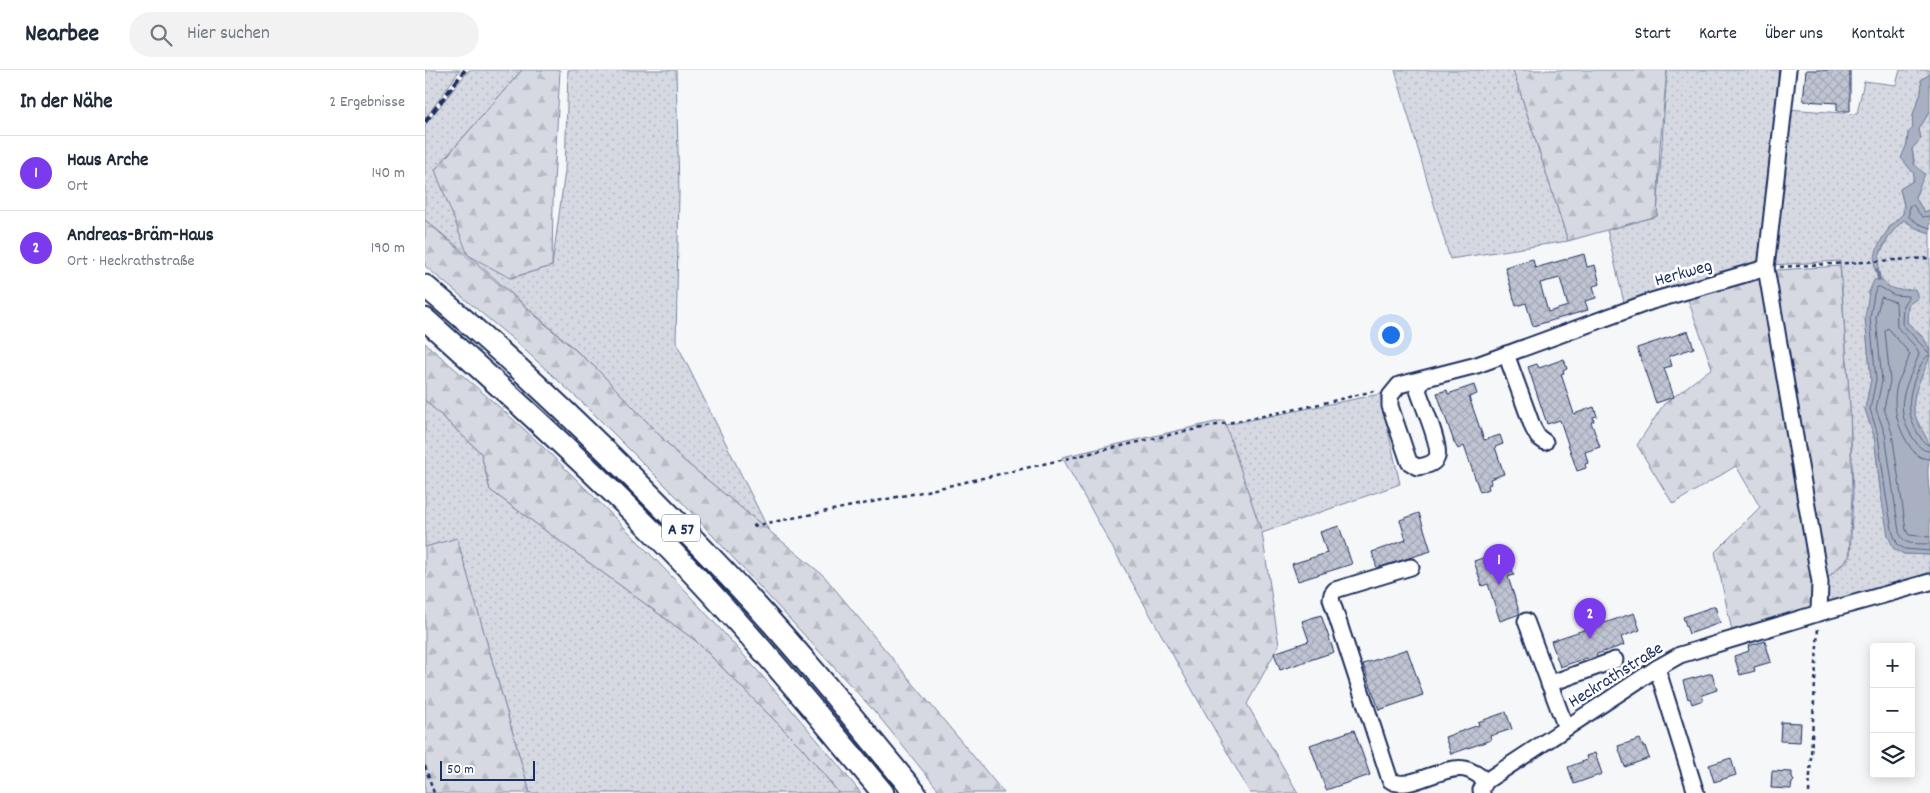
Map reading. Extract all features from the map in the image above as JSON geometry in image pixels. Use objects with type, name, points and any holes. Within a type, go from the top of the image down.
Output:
[{"type":"highway","name":"A 57","points":[[425,286],[579,424],[734,583],[844,708],[915,793]]},
{"type":"highway","name":"A 57","points":[[425,319],[494,380],[646,525],[741,626],[819,715],[883,793]]},
{"type":"street","points":[[1788,70],[1766,268],[1820,582],[1819,613]]},
{"type":"street","name":"Herkweg","points":[[1399,385],[1477,365],[1652,301],[1766,268]]},
{"type":"street","points":[[1506,354],[1533,428],[1538,437],[1545,442]]},
{"type":"street","points":[[1399,385],[1390,396],[1390,406],[1409,462],[1417,467],[1426,466],[1437,458],[1437,445],[1418,390],[1423,379]]},
{"type":"street","points":[[1411,566],[1335,590],[1331,599],[1390,780],[1394,784],[1405,786],[1454,769],[1464,769],[1484,787]]},
{"type":"street","name":"Heckrathstraße","points":[[1484,787],[1566,728],[1680,655],[1930,582]]},
{"type":"street","points":[[1526,621],[1566,728]]},
{"type":"street","points":[[1549,684],[1615,660]]},
{"type":"street","points":[[1657,668],[1696,793]]},
{"type":"path","points":[[1766,268],[1930,258]]},
{"type":"path","points":[[753,526],[922,492],[1182,432],[1307,407],[1399,385]]},
{"type":"path","points":[[1809,793],[1819,613]]},
{"type":"path","points":[[425,766],[434,793]]},
{"type":"green space","points":[[425,70],[460,70],[425,119]]},
{"type":"green space","points":[[469,70],[522,70],[435,170],[511,278],[552,266],[565,171],[568,70],[676,70],[679,192],[676,342],[769,531],[682,459],[597,369],[468,255],[425,220],[425,125]]},
{"type":"green space","points":[[522,70],[560,70],[553,202],[552,266],[510,278],[468,255],[435,170]]},
{"type":"green space","points":[[1395,70],[1513,70],[1568,241],[1450,259]]},
{"type":"green space","points":[[1513,70],[1667,70],[1660,146],[1657,216],[1568,241]]},
{"type":"green space","points":[[1667,70],[1780,70],[1760,264],[1625,307],[1607,230],[1657,216]]},
{"type":"green space","points":[[1900,70],[1930,70],[1930,74],[1921,80],[1921,92],[1912,121],[1913,128],[1908,133],[1907,144],[1902,158],[1914,174],[1913,181],[1900,189],[1904,206],[1903,214],[1889,227],[1877,260],[1891,233],[1904,220],[1916,228],[1930,233],[1930,351],[1924,338],[1907,322],[1908,305],[1896,290],[1885,285],[1865,318],[1871,380],[1865,409],[1874,436],[1881,496],[1903,554],[1930,555],[1930,577],[1837,603],[1828,603],[1824,599],[1825,580],[1850,558],[1853,494],[1850,407],[1840,261],[1771,265],[1787,109],[1857,114],[1864,81],[1896,85]]},
{"type":"green space","points":[[1930,111],[1930,210],[1924,212],[1915,197],[1919,188],[1912,148],[1921,139],[1919,129]]},
{"type":"green space","points":[[425,220],[597,369],[682,459],[824,576],[1004,793],[941,793],[876,713],[679,499],[586,406],[515,341],[425,266]]},
{"type":"green space","points":[[1840,266],[1850,407],[1852,495],[1849,557],[1825,580],[1812,606],[1808,609],[1732,631],[1715,552],[1760,507],[1736,466],[1673,504],[1637,445],[1664,404],[1712,368],[1686,294],[1762,271]]},
{"type":"green space","points":[[425,343],[525,430],[657,561],[782,698],[861,793],[839,793],[802,748],[696,641],[490,490],[481,453],[425,400]]},
{"type":"green space","points":[[1930,354],[1930,450],[1915,416],[1914,403],[1916,389]]},
{"type":"green space","points":[[1380,394],[1400,484],[1262,533],[1225,425]]},
{"type":"green space","points":[[425,400],[481,453],[490,490],[696,641],[802,748],[839,793],[530,793],[457,539],[425,547]]},
{"type":"green space","points":[[1224,420],[1262,533],[1279,645],[1247,704],[1298,793],[1250,793],[1062,457]]},
{"type":"green space","points":[[457,538],[530,793],[425,793],[425,547]]},
{"type":"water","points":[[1930,74],[1930,111],[1919,129],[1921,139],[1912,149],[1914,164],[1925,174],[1915,197],[1924,212],[1930,210],[1930,233],[1916,228],[1904,220],[1885,242],[1880,255],[1879,269],[1875,270],[1874,262],[1878,246],[1886,232],[1903,214],[1904,205],[1900,189],[1913,181],[1914,174],[1901,158],[1907,144],[1908,133],[1913,128],[1913,115],[1921,92],[1921,80]]},
{"type":"water","points":[[1881,279],[1892,288],[1900,290],[1915,289],[1918,298],[1908,305],[1907,322],[1924,340],[1930,352],[1915,394],[1914,410],[1930,449],[1928,481],[1930,498],[1930,555],[1904,554],[1894,549],[1888,536],[1874,436],[1865,409],[1871,380],[1865,318],[1869,292],[1874,280]]},
{"type":"building","points":[[1806,70],[1850,70],[1850,111],[1837,111],[1837,103],[1803,101]]},
{"type":"building","points":[[1584,254],[1587,267],[1595,265],[1600,284],[1593,286],[1596,298],[1585,301],[1588,310],[1533,326],[1526,303],[1516,306],[1505,267],[1533,259],[1535,268]],"holes":[[[1560,278],[1568,306],[1548,312],[1540,283]]]},
{"type":"building","points":[[1688,331],[1694,348],[1669,356],[1672,366],[1664,368],[1674,397],[1656,403],[1637,348]]},
{"type":"building","points":[[1564,359],[1567,369],[1563,370],[1564,373],[1561,374],[1574,414],[1594,407],[1597,416],[1593,417],[1594,421],[1591,422],[1600,447],[1585,452],[1588,463],[1585,464],[1586,468],[1577,471],[1560,420],[1547,424],[1528,367],[1537,364],[1539,368]]},
{"type":"building","points":[[1474,385],[1477,394],[1469,397],[1484,440],[1500,435],[1503,444],[1495,447],[1504,474],[1490,479],[1489,489],[1480,492],[1464,446],[1458,449],[1454,442],[1437,393],[1447,390],[1448,394]]},
{"type":"building","points":[[1419,513],[1431,551],[1377,568],[1372,552],[1406,540],[1400,520]]},
{"type":"building","points":[[1339,526],[1352,564],[1298,581],[1292,564],[1327,553],[1320,532]]},
{"type":"building","points":[[1506,550],[1514,575],[1508,577],[1520,614],[1500,621],[1488,584],[1482,586],[1474,561]]},
{"type":"building","points":[[1715,606],[1720,623],[1689,634],[1683,617]]},
{"type":"building","points":[[1634,613],[1640,630],[1621,637],[1624,645],[1597,654],[1596,657],[1589,660],[1586,658],[1560,667],[1551,641]]},
{"type":"building","points":[[1321,615],[1334,652],[1280,670],[1274,653],[1309,641],[1302,621]]},
{"type":"building","points":[[1765,641],[1771,662],[1754,667],[1755,671],[1740,675],[1734,656],[1749,651],[1748,646]]},
{"type":"building","points":[[1407,649],[1423,695],[1379,710],[1363,664]]},
{"type":"building","points":[[1712,673],[1717,690],[1702,695],[1703,700],[1692,704],[1690,698],[1688,699],[1683,681]]},
{"type":"building","points":[[1506,712],[1512,729],[1490,736],[1491,740],[1451,754],[1445,737],[1479,725],[1478,722]]},
{"type":"building","points":[[1781,722],[1801,723],[1800,742],[1780,741]]},
{"type":"building","points":[[1354,730],[1370,775],[1326,790],[1310,745]]},
{"type":"building","points":[[1640,739],[1643,747],[1645,746],[1649,758],[1625,767],[1618,746]]},
{"type":"building","points":[[1595,753],[1602,774],[1574,784],[1568,767],[1587,760],[1586,756]]},
{"type":"building","points":[[1731,758],[1736,775],[1714,782],[1709,765]]},
{"type":"building","points":[[1772,771],[1792,772],[1794,781],[1791,789],[1771,788]]},
{"type":"waterway","points":[[1877,270],[1879,279]]},
{"type":"railway","points":[[425,122],[465,70]]},
{"type":"place","name":"Haus Arche","points":[[1499,585]]},
{"type":"place","name":"Andreas-Bräm-Haus","points":[[1590,639]]}]
